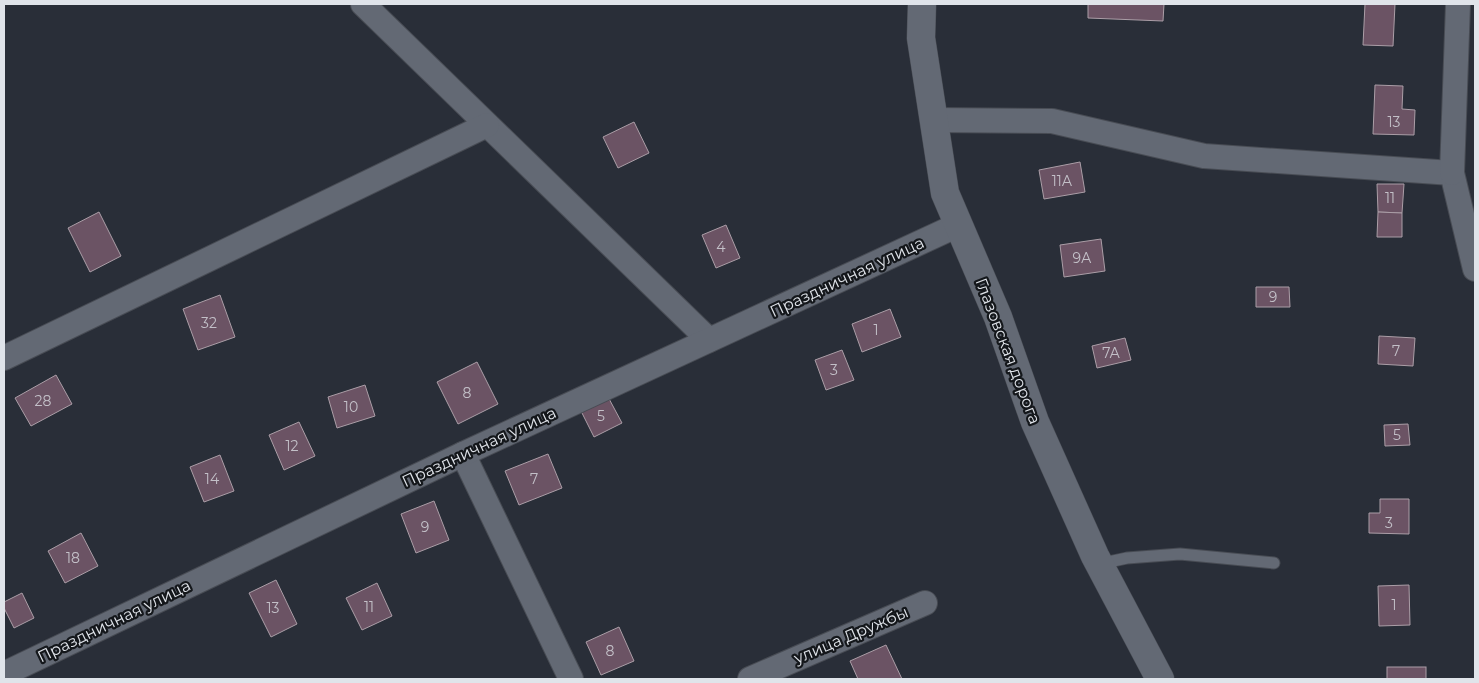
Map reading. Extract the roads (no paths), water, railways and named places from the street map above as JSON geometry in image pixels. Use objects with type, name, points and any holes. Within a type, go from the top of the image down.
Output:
[{"type":"street","points":[[363,4],[709,340]]},
{"type":"street","name":"Глазовская дорога","points":[[922,4],[921,38],[945,193],[998,317],[1035,422],[1099,564],[1160,679]]},
{"type":"street","points":[[1458,4],[1452,173],[1475,269]]},
{"type":"street","points":[[933,120],[1052,121],[1204,156],[1452,173]]},
{"type":"street","points":[[4,358],[487,126]]},
{"type":"street","name":"Праздничная улица","points":[[4,674],[463,454],[958,225]]},
{"type":"street","points":[[463,454],[571,679]]},
{"type":"street","name":"улица Дружбы","points":[[750,679],[925,603]]},
{"type":"lane","points":[[1099,564],[1127,558],[1180,554],[1274,563]]}]
